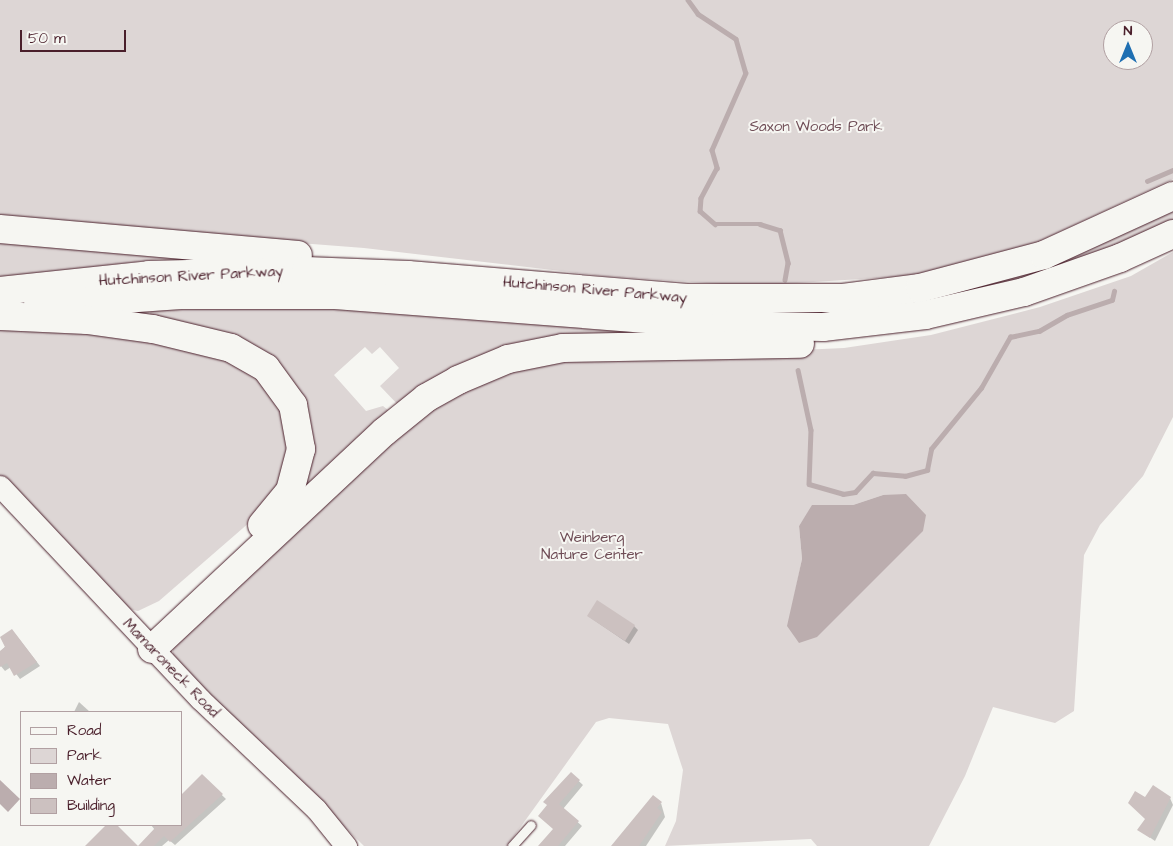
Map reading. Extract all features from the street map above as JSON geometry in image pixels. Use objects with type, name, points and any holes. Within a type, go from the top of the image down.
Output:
[{"type":"highway","name":"Hutchinson River Parkway","points":[[0,291],[149,276],[253,271],[462,279],[736,300],[869,295],[945,282],[1044,254],[1173,196]]},
{"type":"highway","points":[[0,229],[387,263],[462,279]]},
{"type":"highway","name":"Hutchinson River Parkway","points":[[0,309],[122,298],[300,294],[796,327],[874,322],[974,305],[1072,277],[1173,234]]},
{"type":"highway","points":[[145,642],[411,409],[492,365],[571,347],[740,347],[841,340],[908,327],[974,305]]},
{"type":"highway","points":[[0,316],[111,322],[231,348],[266,368],[293,406],[300,454],[284,502],[145,642]]},
{"type":"street","name":"Mamaroneck Road","points":[[0,486],[145,642],[316,809],[346,846]]},
{"type":"lane","points":[[512,846],[531,825]]},
{"type":"green space","name":"Saxon Woods Park","points":[[0,0],[1173,0],[1173,179],[1029,246],[924,275],[751,286],[603,276],[364,248],[0,220]]},
{"type":"green space","points":[[1173,211],[1173,220],[1146,235],[1060,268],[939,301],[927,298],[1029,273]]},
{"type":"green space","points":[[0,234],[165,254],[168,258],[0,278]]},
{"type":"green space","points":[[1173,252],[1173,417],[1143,476],[1100,525],[1084,555],[1074,711],[1055,723],[993,707],[965,776],[929,846],[817,846],[811,839],[665,846],[676,821],[683,770],[668,724],[609,718],[596,722],[507,846],[364,846],[173,659],[173,644],[437,402],[531,362],[844,348],[931,335],[1040,307],[1131,276]],"holes":[[[883,495],[923,530],[845,606],[788,626],[802,559],[799,526],[813,505],[853,505]]]},
{"type":"green space","points":[[316,307],[564,325],[679,336],[600,339],[401,408],[380,386],[399,368],[380,347],[372,354],[365,347],[334,375],[366,411],[383,406],[394,415],[303,500],[299,393],[149,318],[151,310]]},
{"type":"green space","points":[[0,329],[92,331],[188,345],[260,370],[286,404],[288,474],[265,509],[159,601],[138,611],[124,608],[0,475]]},
{"type":"water","points":[[906,494],[926,515],[923,531],[817,637],[799,643],[787,626],[802,559],[799,526],[812,505],[853,505],[883,495]]},
{"type":"water","points":[[0,780],[20,799],[8,812],[0,804]]},
{"type":"building","name":"Weinberg Nature Center","points":[[597,600],[635,625],[625,641],[587,616]]},
{"type":"building","points":[[12,629],[37,662],[14,676],[7,663],[0,667],[0,651],[5,647],[0,637]]},
{"type":"building","points":[[571,772],[580,780],[559,804],[579,821],[558,846],[538,846],[553,829],[538,816],[547,805],[543,802]]},
{"type":"building","points":[[202,774],[223,794],[170,842],[164,836],[154,846],[138,846],[155,828],[153,826],[182,826],[182,794]]},
{"type":"building","points":[[1153,785],[1171,797],[1150,838],[1137,830],[1145,819],[1128,803],[1135,791],[1145,797]]},
{"type":"building","points":[[653,795],[662,802],[657,808],[662,812],[639,846],[611,846]]},
{"type":"building","points":[[105,826],[118,826],[138,846],[85,846]]},
{"type":"waterway","points":[[688,0],[698,14],[736,39],[746,73],[712,150],[717,168],[701,198],[700,211],[715,224],[760,224],[780,230],[788,263],[785,280]]},
{"type":"waterway","points":[[1147,181],[1173,170]]},
{"type":"waterway","points":[[798,370],[811,430],[809,484],[843,494],[855,492],[873,473],[905,476],[927,470],[931,449],[981,388],[1010,337],[1039,331],[1067,315],[1112,300],[1114,291]]}]
